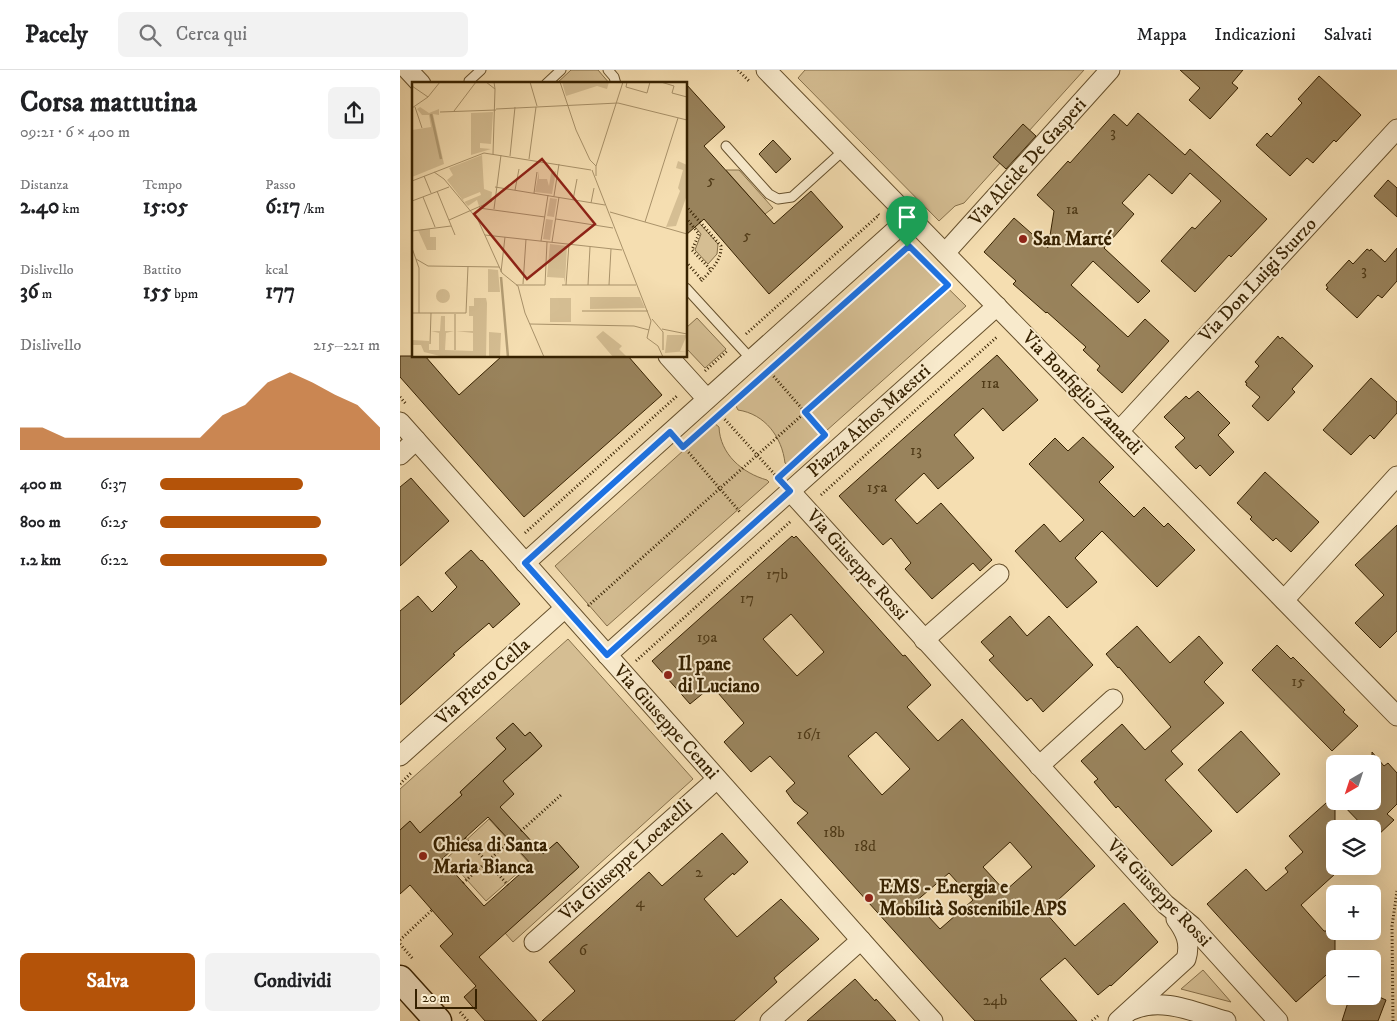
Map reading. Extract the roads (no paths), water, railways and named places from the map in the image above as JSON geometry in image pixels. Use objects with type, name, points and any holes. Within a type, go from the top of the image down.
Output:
[{"type":"street","points":[[408,70],[418,82]]},
{"type":"street","name":"Via Alcide De Gasperi","points":[[945,253],[1110,70]]},
{"type":"street","name":"Via Bonfiglio Zanardi","points":[[774,73],[844,150],[1397,716]]},
{"type":"street","name":"Via Don Luigi Sturzo","points":[[1119,431],[1397,129]]},
{"type":"street","points":[[525,563],[910,218]]},
{"type":"street","name":"Piazza Athos Maestri","points":[[607,655],[752,526],[784,484],[997,306]]},
{"type":"street","points":[[670,358],[707,400]]},
{"type":"street","name":"Via Giuseppe Cenni","points":[[400,422],[525,563],[573,604],[607,655],[933,1021]]},
{"type":"street","points":[[400,455],[416,440]]},
{"type":"street","points":[[1284,600],[1397,476]]},
{"type":"street","name":"Via Giuseppe Rossi","points":[[784,484],[1165,904],[1192,926],[1278,1021]]},
{"type":"street","points":[[924,640],[999,574]]},
{"type":"street","name":"Via Pietro Cella","points":[[400,756],[573,604]]},
{"type":"street","points":[[1039,766],[1114,700]]},
{"type":"street","name":"Via Giuseppe Locatelli","points":[[534,942],[717,779]]},
{"type":"street","points":[[1120,1019],[1186,959],[1188,944],[1185,932],[1165,904]]},
{"type":"street","points":[[770,1021],[861,940]]},
{"type":"street","points":[[400,979],[438,1021]]},
{"type":"street","points":[[1120,1019],[1140,1007],[1163,1004],[1226,1021]]},
{"type":"lane","points":[[470,82],[481,70]]},
{"type":"lane","points":[[548,82],[562,70]]},
{"type":"lane","points":[[608,70],[615,82]]},
{"type":"lane","points":[[726,146],[769,194],[778,200],[792,197],[844,150]]},
{"type":"lane","points":[[688,290],[752,360]]},
{"type":"place","name":"San Marté","points":[[1023,239]]},
{"type":"place","name":"Il pane di Luciano","points":[[668,675]]},
{"type":"place","name":"Chiesa di Santa Maria Bianca","points":[[423,856]]},
{"type":"place","name":"EMS - Energia e Mobilità Sostenibile APS","points":[[869,898]]}]
